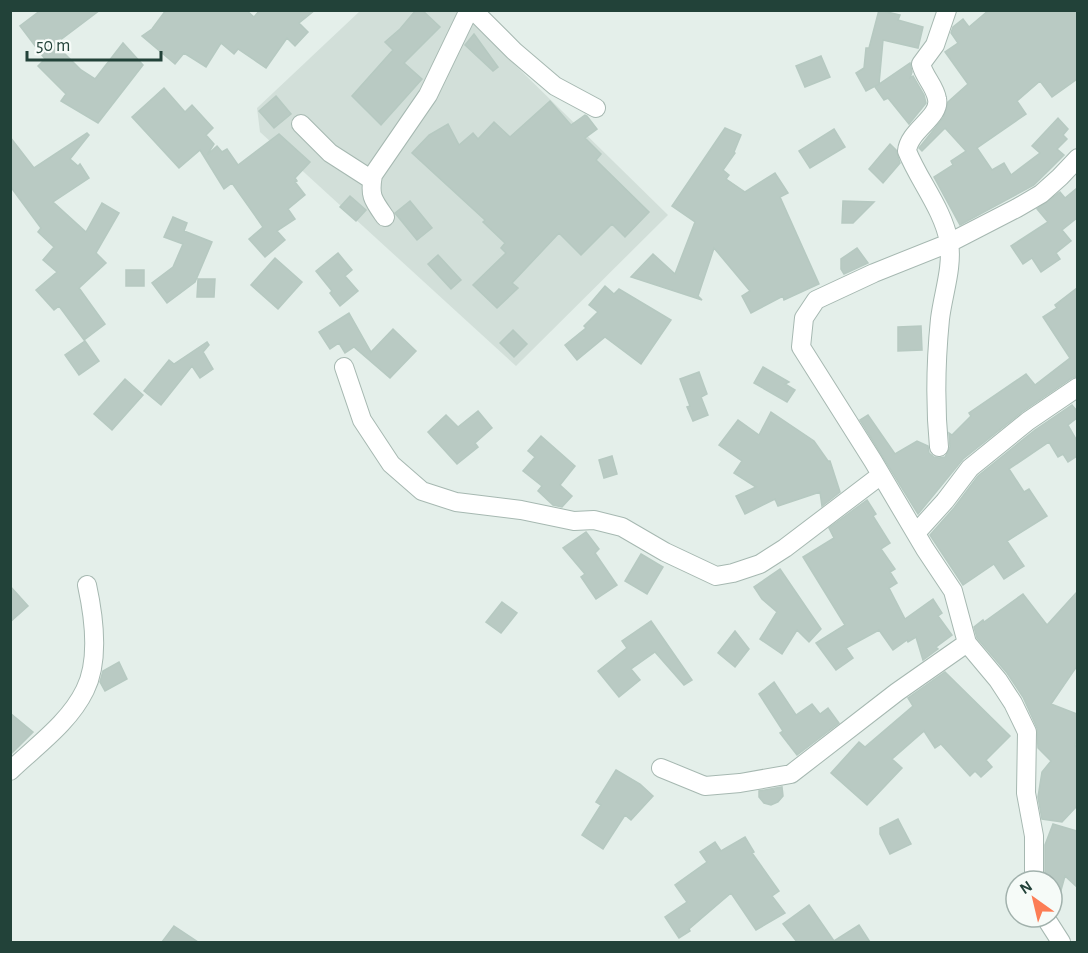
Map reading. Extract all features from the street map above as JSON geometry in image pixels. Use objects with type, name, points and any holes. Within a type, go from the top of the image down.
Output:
[{"type":"street","points":[[385,217],[370,190],[373,175],[428,95],[471,10],[538,73],[555,86],[596,108]]},
{"type":"street","points":[[939,447],[937,383],[940,320],[949,260],[949,243],[944,225],[907,151],[911,137],[936,111],[938,102],[936,95],[921,64],[935,45],[947,10]]},
{"type":"street","points":[[301,124],[330,153],[372,180]]},
{"type":"street","points":[[1034,869],[1034,837],[1026,793],[1027,732],[1003,687],[967,643],[953,591],[801,347],[804,318],[816,300],[874,273],[949,243],[1041,194],[1077,158]]},
{"type":"street","points":[[344,367],[362,420],[391,464],[422,490],[456,502],[521,510],[574,521],[594,520],[622,527],[673,556],[716,576],[760,564],[785,548],[881,475]]},
{"type":"street","points":[[916,533],[945,501],[970,468],[1028,421],[1077,387]]},
{"type":"street","points":[[10,771],[63,722],[85,690],[93,666],[92,606],[87,585]]},
{"type":"street","points":[[661,768],[705,786],[740,783],[791,774],[897,692],[967,643]]},
{"type":"street","points":[[1053,929],[1061,942]]},
{"type":"shaded area","points":[[360,11],[460,11],[668,215],[516,366],[260,132],[257,108]]},
{"type":"building","points":[[41,10],[100,10],[55,44],[81,70],[95,79],[123,43],[143,65],[98,123],[61,101],[66,94],[38,66],[45,59],[20,26]]},
{"type":"building","points":[[166,10],[246,10],[254,17],[260,10],[315,10],[299,23],[308,32],[295,46],[287,38],[266,68],[238,49],[234,54],[221,43],[206,67],[184,53],[175,64],[142,36],[152,29]]},
{"type":"building","points":[[416,10],[422,10],[440,27],[404,63],[422,79],[381,125],[352,96],[393,50],[385,42]]},
{"type":"building","points":[[879,10],[900,15],[898,20],[923,27],[918,48],[883,40],[879,84],[866,91],[856,73],[864,68],[866,48],[869,48]]},
{"type":"building","points":[[989,10],[1077,10],[1077,79],[1052,97],[1040,81],[1017,101],[1026,114],[977,148],[992,170],[1004,163],[1011,175],[1040,153],[1032,146],[1058,118],[1068,129],[1063,135],[1067,139],[1057,149],[1064,155],[1034,185],[960,225],[934,177],[953,165],[951,161],[966,151],[945,128],[922,151],[919,148],[943,118],[948,102],[968,84],[945,52],[958,43],[951,33],[953,27],[963,19],[969,27]]},
{"type":"building","points":[[474,34],[498,67],[493,71],[465,45]]},
{"type":"building","points":[[821,56],[830,77],[805,87],[796,66]]},
{"type":"building","points":[[910,63],[912,72],[910,78],[913,76],[926,103],[909,124],[888,98],[884,100],[875,87]]},
{"type":"building","points":[[164,88],[185,112],[192,105],[213,128],[206,135],[214,144],[207,155],[217,146],[222,152],[227,149],[238,165],[279,134],[310,162],[295,178],[297,181],[295,182],[305,195],[288,209],[295,219],[277,231],[285,240],[265,257],[249,239],[263,227],[232,183],[224,189],[200,150],[179,168],[132,117]]},
{"type":"building","points":[[276,96],[291,114],[274,128],[259,111]]},
{"type":"building","points":[[550,101],[571,125],[585,115],[587,116],[597,129],[585,138],[601,154],[596,160],[649,212],[625,237],[612,224],[581,255],[559,233],[512,283],[518,288],[497,308],[473,285],[506,253],[501,248],[505,243],[483,222],[485,220],[412,153],[429,135],[448,124],[459,145],[473,133],[478,139],[494,122],[510,137]]},
{"type":"building","points":[[725,128],[741,135],[735,153],[723,170],[729,175],[726,179],[745,192],[775,173],[788,193],[780,197],[819,284],[784,300],[783,296],[751,313],[742,296],[750,291],[714,248],[698,296],[702,300],[631,277],[653,254],[675,274],[695,222],[672,206]]},
{"type":"building","points":[[834,129],[845,147],[810,168],[799,151]]},
{"type":"building","points":[[87,133],[89,135],[70,159],[78,166],[80,164],[89,178],[53,202],[86,232],[102,203],[119,213],[96,253],[106,263],[79,288],[105,324],[84,340],[59,306],[54,310],[36,290],[57,272],[43,260],[54,247],[38,232],[41,228],[10,186],[10,137],[34,168]]},
{"type":"building","points":[[890,144],[896,150],[900,163],[883,183],[869,169]]},
{"type":"building","points":[[1077,188],[1077,218],[1062,230],[1071,241],[1056,253],[1060,259],[1041,272],[1032,258],[1023,264],[1011,246],[1048,222],[1037,209],[1060,192],[1065,198]]},
{"type":"building","points":[[350,196],[366,210],[356,221],[340,207]]},
{"type":"building","points":[[410,201],[432,228],[417,240],[395,213]]},
{"type":"building","points":[[843,201],[874,202],[853,223],[842,223]]},
{"type":"building","points":[[173,217],[187,223],[184,231],[212,242],[195,282],[167,303],[152,283],[173,267],[183,244],[164,237]]},
{"type":"building","points":[[857,248],[868,263],[844,274],[841,269],[841,259]]},
{"type":"building","points":[[338,253],[352,270],[345,276],[358,291],[340,306],[330,293],[332,291],[316,271]]},
{"type":"building","points":[[438,255],[461,280],[451,289],[428,264]]},
{"type":"building","points":[[275,258],[302,282],[278,309],[251,285]]},
{"type":"building","points":[[126,270],[144,270],[144,286],[126,286]]},
{"type":"building","points":[[198,279],[215,279],[214,297],[197,297]]},
{"type":"building","points":[[605,286],[614,294],[619,289],[671,320],[641,364],[605,337],[577,360],[565,345],[586,328],[584,326],[598,312],[589,305]]},
{"type":"building","points":[[1077,288],[1077,376],[1022,412],[963,459],[918,514],[860,420],[868,415],[895,454],[917,441],[928,446],[929,453],[934,457],[945,457],[950,447],[949,433],[952,435],[971,416],[969,413],[1026,374],[1035,385],[1070,358],[1043,317],[1057,308],[1055,305]]},
{"type":"building","points":[[349,313],[371,352],[393,329],[416,351],[390,378],[354,347],[345,353],[339,343],[330,349],[319,332]]},
{"type":"building","points":[[921,326],[922,350],[898,351],[898,327]]},
{"type":"building","points":[[513,330],[527,344],[514,357],[500,343]]},
{"type":"building","points":[[85,341],[99,361],[79,375],[65,355]]},
{"type":"building","points":[[207,342],[209,345],[203,352],[213,369],[200,378],[192,366],[161,405],[144,391],[169,360],[174,364]]},
{"type":"building","points":[[763,367],[789,382],[785,384],[795,390],[787,402],[754,383]]},
{"type":"building","points":[[699,372],[707,394],[701,397],[708,415],[693,421],[680,379]]},
{"type":"building","points":[[125,379],[143,395],[112,430],[94,414]]},
{"type":"building","points":[[1072,405],[1077,411],[1077,418],[1068,425],[1077,441],[1077,456],[1068,462],[1063,454],[1058,457],[1049,442],[1009,469],[1024,492],[1029,489],[1047,516],[1007,541],[1024,566],[1004,579],[994,564],[963,585],[930,535],[978,476],[1035,430]]},
{"type":"building","points":[[478,411],[492,428],[475,443],[478,447],[457,464],[428,432],[446,415],[458,427]]},
{"type":"building","points":[[771,412],[814,441],[830,461],[840,492],[822,506],[820,492],[778,506],[775,499],[745,514],[736,496],[756,487],[734,473],[742,461],[719,445],[738,420],[759,435]]},
{"type":"building","points":[[541,436],[575,466],[560,485],[572,496],[562,507],[553,505],[538,491],[542,486],[523,471],[535,457],[528,451]]},
{"type":"building","points":[[612,456],[617,474],[604,478],[599,460]]},
{"type":"building","points":[[867,500],[876,514],[873,516],[890,543],[881,549],[895,569],[890,572],[897,583],[889,588],[905,619],[933,599],[942,613],[938,616],[952,635],[923,660],[916,637],[908,642],[907,640],[893,650],[879,630],[846,648],[853,658],[836,670],[816,643],[845,625],[803,557],[834,538],[829,528]]},
{"type":"building","points":[[586,532],[599,549],[595,553],[617,585],[596,599],[581,577],[585,574],[563,548]]},
{"type":"building","points":[[641,554],[663,567],[647,594],[625,581]]},
{"type":"building","points":[[780,569],[821,629],[809,642],[797,630],[782,654],[760,639],[777,612],[762,599],[754,587]]},
{"type":"building","points":[[10,586],[28,606],[10,622]]},
{"type":"building","points":[[1077,592],[1077,666],[1051,704],[1077,714],[1075,745],[1077,748],[1077,806],[1062,822],[1042,819],[1038,797],[1042,772],[1051,761],[1038,748],[1037,728],[1023,697],[1007,673],[977,638],[974,627],[1023,594],[1047,625]]},
{"type":"building","points":[[502,602],[517,613],[501,633],[486,622]]},
{"type":"building","points":[[651,621],[692,680],[684,685],[655,652],[631,669],[640,680],[619,697],[598,671],[627,648],[622,641]]},
{"type":"building","points":[[735,631],[749,649],[735,667],[718,653]]},
{"type":"building","points":[[119,662],[127,679],[105,691],[100,682],[103,671]]},
{"type":"building","points":[[945,672],[1010,736],[986,760],[992,767],[981,777],[975,771],[970,776],[941,744],[935,748],[924,731],[892,759],[902,768],[867,805],[831,773],[859,742],[865,747],[913,706],[908,698]]},
{"type":"building","points":[[774,682],[796,715],[812,704],[820,714],[828,708],[839,723],[797,755],[780,733],[783,731],[759,694]]},
{"type":"building","points":[[10,713],[33,732],[10,755]]},
{"type":"building","points":[[616,770],[640,784],[653,796],[631,820],[625,815],[603,849],[582,835],[601,805],[596,802]]},
{"type":"building","points":[[782,787],[783,796],[778,802],[771,805],[764,803],[759,797],[759,791]]},
{"type":"building","points":[[898,819],[911,844],[890,854],[880,834],[880,828]]},
{"type":"building","points":[[1053,824],[1077,831],[1077,887],[1065,876],[1064,880],[1064,869],[1045,869],[1045,845]]},
{"type":"building","points":[[745,837],[754,852],[752,853],[779,891],[772,896],[785,913],[756,930],[731,893],[689,929],[690,931],[679,938],[665,917],[687,902],[675,885],[707,862],[700,852],[715,842],[721,851]]},
{"type":"building","points":[[809,905],[834,941],[859,925],[870,942],[797,942],[783,924]]},
{"type":"building","points":[[174,926],[198,942],[162,942]]}]
